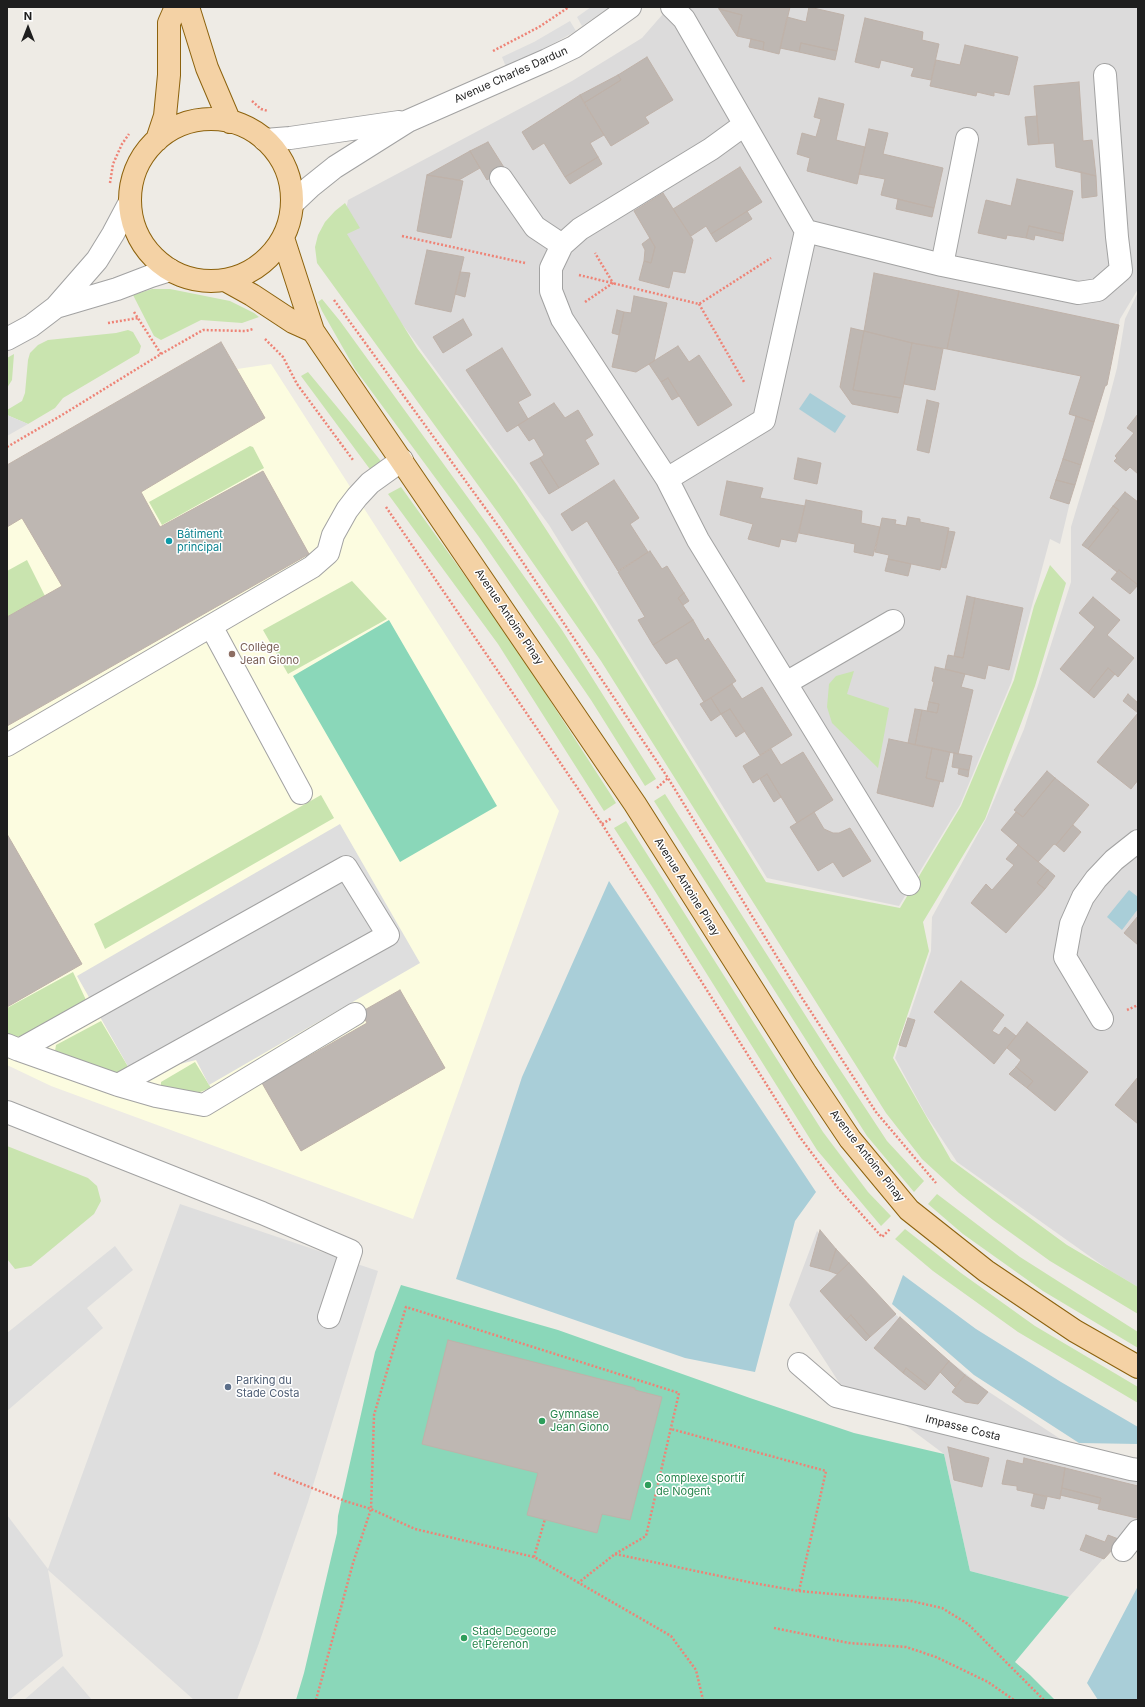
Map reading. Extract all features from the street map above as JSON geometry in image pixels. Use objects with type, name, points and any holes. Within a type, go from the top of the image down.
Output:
[{"type":"main road","points":[[158,140],[165,116],[169,75],[169,23],[176,7]]},
{"type":"main road","points":[[188,7],[207,68],[230,122]]},
{"type":"main road","points":[[211,119],[230,122],[249,128],[265,140],[280,158],[290,180],[292,204],[290,222],[283,238],[269,258],[250,272],[225,280],[208,281],[188,278],[170,270],[154,258],[141,241],[133,222],[130,202],[132,184],[137,168],[146,153],[158,140],[174,129],[192,122],[211,119]]},
{"type":"main road","name":"Avenue Antoine Pinay","points":[[283,238],[313,331],[635,804],[805,1072],[850,1139],[909,1210],[986,1271],[1075,1331],[1138,1367]]},
{"type":"main road","points":[[225,280],[252,295],[293,322],[313,331]]},
{"type":"street","name":"Avenue Charles Dardun","points":[[292,204],[335,167],[408,121],[567,50],[630,7]]},
{"type":"street","points":[[667,479],[764,420],[806,231],[684,19],[672,7]]},
{"type":"street","points":[[806,231],[942,265],[1078,292],[1098,290],[1121,270],[1117,237],[1105,75]]},
{"type":"street","name":"Avenue Charles Dardun","points":[[265,140],[408,121]]},
{"type":"street","points":[[744,125],[710,149],[580,229],[562,245],[550,268],[550,291],[562,319],[667,479],[698,540],[909,884]]},
{"type":"street","points":[[942,265],[966,139]]},
{"type":"street","points":[[501,178],[535,227],[562,245]]},
{"type":"street","points":[[7,339],[31,326],[56,307],[97,260],[114,234],[130,202]]},
{"type":"street","points":[[56,307],[117,289],[170,270]]},
{"type":"street","points":[[7,746],[312,567],[328,553],[333,535],[346,510],[370,483],[402,460]]},
{"type":"street","points":[[786,683],[893,621]]},
{"type":"street","points":[[211,626],[301,793]]},
{"type":"street","points":[[1102,1019],[1065,957],[1071,924],[1083,897],[1096,879],[1114,860],[1138,841]]},
{"type":"street","points":[[13,1048],[346,867],[388,936],[118,1085]]},
{"type":"street","points":[[13,1048],[118,1085],[156,1096],[204,1105],[355,1014]]},
{"type":"street","points":[[7,1112],[262,1213],[351,1251],[329,1317]]},
{"type":"street","name":"Impasse Costa","points":[[799,1364],[836,1396],[1123,1468],[1138,1470]]},
{"type":"street","points":[[1123,1550],[1138,1531]]},
{"type":"path","points":[[492,52],[539,27],[569,7]]},
{"type":"path","points":[[251,99],[261,109],[274,112]]},
{"type":"path","points":[[108,189],[113,164],[122,144],[130,132]]},
{"type":"path","points":[[580,229],[613,283]]},
{"type":"path","points":[[402,236],[497,258],[550,268],[699,304],[782,251],[806,231]]},
{"type":"path","points":[[562,319],[613,283]]},
{"type":"path","points":[[333,298],[499,527],[664,771],[802,998],[876,1112],[936,1182]]},
{"type":"path","points":[[699,304],[764,420]]},
{"type":"path","points":[[133,311],[160,354]]},
{"type":"path","points":[[7,447],[62,415],[160,354],[203,330],[246,331],[255,329]]},
{"type":"path","points":[[264,338],[283,357],[297,384],[370,483],[602,824],[799,1136],[838,1188],[882,1237]]},
{"type":"path","points":[[316,1700],[353,1564],[371,1509],[374,1415],[406,1307],[679,1393],[646,1536],[615,1554],[578,1583]]},
{"type":"path","points":[[671,1429],[826,1471],[799,1591]]},
{"type":"path","points":[[274,1473],[345,1501],[371,1509],[415,1530],[534,1557],[671,1636],[696,1670],[703,1700]]},
{"type":"path","points":[[534,1557],[545,1519]]},
{"type":"path","points":[[615,1554],[753,1583],[799,1591],[911,1601],[942,1608],[968,1624],[1044,1700]]},
{"type":"path","points":[[774,1628],[849,1643],[906,1647],[936,1657],[988,1682],[1014,1700]]},
{"type":"shaded area","points":[[591,7],[610,7],[582,26],[577,17]]},
{"type":"shaded area","points":[[669,7],[1138,7],[1138,289],[1120,319],[1107,382],[1075,481],[1060,544],[1050,539],[1011,683],[960,805],[899,906],[767,878],[549,525],[340,239],[348,200],[572,81],[642,38]]},
{"type":"shaded area","points":[[570,21],[576,31],[531,56],[506,67],[502,57],[534,42]]},
{"type":"shaded area","points":[[1138,292],[1138,1287],[1109,1270],[957,1162],[926,1115],[895,1058],[931,951],[932,917],[986,819],[1024,729],[1071,582],[1071,527],[1104,418],[1117,368],[1125,319]]},
{"type":"shaded area","name":"Collège Jean Giono","points":[[221,342],[237,369],[271,364],[559,811],[413,1219],[51,1086],[7,1065],[7,465]]},
{"type":"shaded area","points":[[7,415],[28,424],[7,436]]},
{"type":"shaded area","points":[[340,824],[420,963],[209,1085],[196,1060],[136,1075],[130,1070],[77,976]]},
{"type":"shaded area","name":"Parking du Stade Costa","points":[[180,1204],[378,1271],[308,1502],[259,1643],[237,1700],[194,1700],[48,1570],[63,1656],[9,1700],[7,1700],[7,1515],[48,1569]]},
{"type":"shaded area","points":[[817,1231],[895,1314],[989,1392],[1068,1444],[1138,1483],[1138,1520],[1069,1597],[970,1571],[944,1454],[869,1398],[840,1384],[789,1305]]},
{"type":"shaded area","points":[[115,1246],[133,1270],[87,1308],[103,1328],[7,1411],[7,1333]]},
{"type":"shaded area","points":[[63,1666],[92,1700],[24,1700]]},
{"type":"green space","points":[[345,203],[360,228],[347,234],[417,348],[517,485],[596,606],[766,882],[900,908],[961,806],[1014,680],[1034,606],[1050,565],[1066,583],[1035,686],[985,819],[923,922],[929,951],[893,1058],[951,1160],[1067,1245],[1138,1287],[1138,1314],[1050,1261],[993,1220],[959,1193],[922,1159],[886,1113],[601,661],[499,514],[317,263],[315,247],[318,235],[325,222]]},
{"type":"green space","points":[[152,289],[170,289],[230,301],[259,317],[242,323],[201,320],[161,340],[154,336],[133,295]]},
{"type":"green space","points":[[322,299],[340,321],[562,630],[656,779],[645,786],[591,700],[479,537],[355,369],[322,311],[318,302]]},
{"type":"green space","points":[[128,330],[133,332],[141,346],[139,353],[63,398],[55,408],[28,424],[7,415],[7,410],[22,401],[25,393],[30,353],[38,345],[48,340],[116,333]]},
{"type":"green space","points":[[14,354],[12,380],[7,388],[7,358]]},
{"type":"green space","points":[[308,372],[384,465],[372,472],[301,376]]},
{"type":"green space","points":[[250,446],[253,447],[264,468],[162,525],[149,502]]},
{"type":"green space","points":[[401,487],[509,637],[613,798],[616,803],[604,811],[498,644],[388,494]]},
{"type":"green space","points":[[27,560],[45,596],[7,617],[7,571]]},
{"type":"green space","points":[[352,581],[387,619],[288,674],[263,630]]},
{"type":"green space","points":[[389,620],[497,806],[400,862],[293,676]]},
{"type":"green space","points":[[854,671],[847,694],[889,708],[878,768],[832,723],[827,707],[829,684],[836,676]]},
{"type":"green space","points":[[665,794],[835,1062],[887,1141],[924,1181],[914,1192],[867,1136],[654,801]]},
{"type":"green space","points":[[321,795],[334,818],[105,949],[94,924]]},
{"type":"green space","points":[[626,821],[823,1132],[868,1192],[891,1216],[881,1226],[817,1150],[614,828]]},
{"type":"green space","points":[[73,972],[86,1000],[25,1035],[17,1037],[7,1034],[7,1008]]},
{"type":"green space","points":[[101,1021],[130,1070],[122,1073],[111,1072],[55,1051],[56,1045]]},
{"type":"green space","points":[[195,1062],[211,1088],[200,1092],[164,1090],[161,1087],[161,1082]]},
{"type":"green space","points":[[7,1146],[88,1178],[97,1186],[101,1201],[94,1214],[31,1266],[15,1269],[7,1259]]},
{"type":"green space","points":[[937,1194],[1020,1257],[1138,1332],[1138,1348],[1043,1291],[963,1234],[928,1204]]},
{"type":"green space","points":[[905,1229],[961,1273],[1035,1326],[1138,1387],[1138,1403],[1018,1332],[933,1271],[895,1239]]},
{"type":"green space","name":"Complexe sportif de Nogent","points":[[401,1285],[558,1330],[854,1433],[944,1454],[970,1571],[1069,1597],[1015,1662],[1055,1700],[296,1700],[304,1673],[337,1533],[338,1516],[375,1352]]},
{"type":"water","points":[[810,393],[846,416],[835,433],[799,409]]},
{"type":"water","points":[[609,881],[816,1192],[795,1221],[755,1372],[685,1358],[456,1279],[522,1077]]},
{"type":"water","points":[[1129,890],[1138,897],[1138,909],[1122,930],[1107,917]]},
{"type":"water","points":[[903,1275],[976,1329],[1061,1382],[1138,1427],[1138,1444],[1079,1443],[974,1375],[892,1304]]},
{"type":"water","points":[[1138,1586],[1138,1700],[1098,1700],[1087,1683]]},
{"type":"building","points":[[719,7],[790,7],[779,54],[763,50],[764,42],[737,36],[742,15],[719,9]]},
{"type":"building","points":[[809,7],[844,15],[837,51],[801,43],[799,52],[780,48],[787,17],[806,22]]},
{"type":"building","points":[[719,9],[742,15],[737,36]]},
{"type":"building","points":[[865,18],[923,32],[922,40],[939,44],[931,80],[911,76],[914,68],[881,60],[879,68],[855,62]]},
{"type":"building","points":[[751,39],[764,42],[763,50],[749,47]]},
{"type":"building","points":[[801,43],[837,51],[835,60],[799,52]]},
{"type":"building","points":[[965,45],[1018,57],[1009,95],[994,92],[994,96],[977,92],[976,96],[930,86],[936,60],[960,65]]},
{"type":"building","points":[[647,57],[673,100],[645,117],[649,123],[611,146],[584,103],[621,80],[618,75]]},
{"type":"building","points":[[618,75],[621,80],[584,103],[580,95]]},
{"type":"building","points":[[1079,82],[1083,141],[1092,140],[1096,176],[1056,167],[1054,143],[1039,144],[1034,86]]},
{"type":"building","points":[[580,95],[604,135],[590,143],[598,157],[565,177],[544,143],[533,150],[522,132]]},
{"type":"building","points":[[819,98],[844,104],[836,140],[865,147],[857,184],[807,171],[810,158],[797,154],[802,133],[816,137],[821,119],[814,117]]},
{"type":"building","points":[[1037,116],[1039,144],[1028,145],[1025,117]]},
{"type":"building","points":[[869,129],[888,133],[883,154],[943,168],[934,208],[881,195],[885,179],[859,174]]},
{"type":"building","points":[[488,142],[505,169],[487,180],[470,151]]},
{"type":"building","points":[[470,151],[480,168],[459,180],[427,175]]},
{"type":"building","points":[[598,157],[602,164],[570,184],[565,177]]},
{"type":"building","points":[[740,167],[762,202],[711,234],[706,226],[691,236],[673,209]]},
{"type":"building","points":[[1081,172],[1096,176],[1097,196],[1082,198]]},
{"type":"building","points":[[427,175],[463,181],[451,238],[417,231]]},
{"type":"building","points":[[1017,179],[1073,191],[1064,234],[1029,226],[1026,238],[1007,235],[1006,239],[978,233],[986,200],[1011,206]]},
{"type":"building","points":[[663,193],[693,240],[685,273],[673,271],[669,288],[639,280],[644,261],[651,263],[655,247],[634,211]]},
{"type":"building","points":[[898,199],[934,208],[932,217],[896,209]]},
{"type":"building","points":[[747,211],[752,219],[716,242],[711,234]]},
{"type":"building","points":[[1029,226],[1064,234],[1063,241],[1035,235],[1034,240],[1026,238]]},
{"type":"building","points":[[650,238],[655,247],[651,263],[644,261],[645,250],[642,244]]},
{"type":"building","points":[[427,250],[464,257],[451,312],[415,304]]},
{"type":"building","points":[[460,272],[470,273],[465,297],[455,294]]},
{"type":"building","points":[[874,273],[959,291],[947,349],[912,343],[864,331]]},
{"type":"building","points":[[959,291],[1119,325],[1107,385],[1105,386],[1094,422],[1069,414],[1081,376],[947,349]]},
{"type":"building","points":[[634,296],[667,303],[654,361],[636,372],[612,367],[624,312],[631,313]]},
{"type":"building","points":[[617,310],[624,312],[619,335],[612,333]]},
{"type":"building","points":[[463,319],[472,335],[443,353],[433,337]]},
{"type":"building","points":[[851,328],[864,331],[853,390],[901,398],[898,413],[852,404],[840,387]]},
{"type":"building","points":[[864,331],[912,343],[901,398],[853,390]]},
{"type":"building","name":"Bâtiment principal","points":[[221,342],[265,418],[141,492],[160,527],[263,471],[309,554],[7,726],[7,617],[62,586],[22,518],[7,527],[7,465]]},
{"type":"building","points":[[912,343],[943,349],[935,390],[904,384]]},
{"type":"building","points":[[678,346],[689,362],[699,355],[732,405],[698,426],[668,378],[661,382],[649,364]]},
{"type":"building","points":[[502,348],[531,395],[518,402],[528,419],[507,432],[466,370]]},
{"type":"building","points":[[668,378],[679,396],[672,400],[661,382]]},
{"type":"building","points":[[927,400],[939,403],[929,453],[917,450]]},
{"type":"building","points":[[554,403],[565,418],[578,410],[593,435],[585,440],[599,464],[559,488],[540,458],[544,455],[534,438],[529,441],[518,425]]},
{"type":"building","points":[[1138,414],[1138,474],[1130,467],[1126,471],[1114,461],[1117,458],[1115,456],[1134,433],[1127,428]]},
{"type":"building","points":[[1076,416],[1094,422],[1081,465],[1063,459]]},
{"type":"building","points":[[540,458],[559,488],[549,494],[530,463]]},
{"type":"building","points":[[798,458],[821,463],[817,484],[794,479]]},
{"type":"building","points":[[1063,459],[1081,465],[1075,485],[1056,480]]},
{"type":"building","points":[[614,480],[639,518],[630,524],[648,552],[618,571],[587,521],[572,531],[561,514]]},
{"type":"building","points":[[1056,480],[1075,485],[1069,504],[1050,498]]},
{"type":"building","points":[[727,481],[763,488],[760,498],[805,506],[796,542],[781,539],[779,547],[748,539],[753,524],[720,515]]},
{"type":"building","points":[[1125,492],[1138,502],[1138,585],[1119,570],[1117,572],[1088,549],[1119,510],[1113,506]]},
{"type":"building","points":[[806,500],[862,511],[861,523],[880,527],[873,556],[854,552],[855,544],[799,533]]},
{"type":"building","points":[[1113,506],[1119,510],[1088,549],[1082,545]]},
{"type":"building","points":[[908,517],[920,519],[920,522],[949,528],[940,570],[888,559],[889,555],[875,552],[882,518],[896,520],[895,524],[906,526]]},
{"type":"building","points":[[948,531],[955,532],[946,568],[941,567]]},
{"type":"building","points":[[650,551],[662,569],[667,566],[684,593],[678,598],[693,620],[653,645],[638,620],[645,617],[618,572]]},
{"type":"building","points":[[888,559],[911,564],[908,576],[885,571]]},
{"type":"building","points":[[1119,570],[1138,585],[1130,594],[1111,579]]},
{"type":"building","points":[[684,593],[689,601],[683,605],[678,598]]},
{"type":"building","points":[[967,596],[975,598],[963,658],[954,656]]},
{"type":"building","points":[[1093,597],[1120,620],[1107,635],[1134,658],[1118,677],[1108,668],[1088,693],[1060,669],[1095,627],[1079,613]]},
{"type":"building","points":[[975,598],[1023,608],[1009,670],[988,665],[985,679],[945,669],[948,655],[963,658]]},
{"type":"building","points":[[693,620],[705,641],[708,638],[736,681],[704,702],[677,658],[666,664],[653,645]]},
{"type":"building","points":[[935,667],[965,674],[961,687],[973,690],[958,754],[915,745],[922,710],[937,713],[939,704],[929,702],[934,682],[932,681]]},
{"type":"building","points":[[1108,668],[1115,674],[1094,698],[1088,693]]},
{"type":"building","points":[[732,684],[742,699],[762,687],[792,735],[760,755],[730,709],[721,714],[711,698]]},
{"type":"building","points":[[1128,694],[1138,703],[1138,713],[1123,701]]},
{"type":"building","points":[[711,698],[721,714],[711,721],[700,704]]},
{"type":"building","points":[[929,702],[939,704],[937,713],[927,711]]},
{"type":"building","points":[[730,709],[745,731],[736,737],[721,714]]},
{"type":"building","points":[[915,709],[922,710],[915,745],[908,743]]},
{"type":"building","points":[[1138,713],[1138,780],[1131,789],[1097,762]]},
{"type":"building","points":[[889,739],[932,748],[926,778],[940,781],[933,807],[877,793]]},
{"type":"building","points":[[932,748],[950,752],[943,782],[926,778]]},
{"type":"building","points":[[771,749],[781,765],[803,752],[833,800],[797,823],[767,774],[753,783],[743,766]]},
{"type":"building","points":[[954,753],[972,756],[969,770],[952,767]]},
{"type":"building","points":[[959,769],[969,770],[968,777],[958,774]]},
{"type":"building","points":[[1047,771],[1055,778],[1023,817],[1014,810]]},
{"type":"building","points":[[767,774],[781,797],[774,802],[760,779]]},
{"type":"building","points":[[1055,778],[1089,805],[1056,845],[1054,844],[1038,862],[1001,830],[1016,812],[1023,817]]},
{"type":"building","points":[[814,812],[824,829],[833,833],[839,833],[850,828],[871,861],[843,877],[833,862],[818,871],[790,827]]},
{"type":"building","points":[[1073,825],[1081,832],[1064,852],[1056,845]]},
{"type":"building","points":[[7,834],[82,964],[7,1007]]},
{"type":"building","points":[[1018,845],[1048,870],[1037,883],[1045,889],[1006,933],[971,903],[986,884],[992,890],[1014,865],[1006,859]]},
{"type":"building","points":[[1048,870],[1055,876],[1045,889],[1037,883]]},
{"type":"building","points":[[1138,916],[1138,945],[1124,933]]},
{"type":"building","points":[[961,981],[1004,1015],[992,1031],[999,1035],[1005,1027],[1016,1036],[994,1064],[934,1012]]},
{"type":"building","points":[[400,990],[445,1068],[301,1151],[262,1083],[367,1023],[361,1012]]},
{"type":"building","points":[[908,1018],[915,1020],[906,1047],[899,1045]]},
{"type":"building","points":[[1027,1022],[1088,1072],[1055,1111],[1027,1088],[1033,1081],[1016,1067],[1021,1060],[1007,1048]]},
{"type":"building","points":[[1016,1067],[1033,1081],[1027,1088],[1009,1074]]},
{"type":"building","points":[[1138,1077],[1138,1124],[1115,1105]]},
{"type":"building","points":[[820,1230],[836,1249],[829,1271],[810,1266]]},
{"type":"building","points":[[836,1249],[849,1263],[837,1274],[829,1271]]},
{"type":"building","points":[[849,1263],[896,1314],[870,1337],[851,1315],[846,1320],[820,1291]]},
{"type":"building","points":[[851,1315],[870,1337],[866,1341],[846,1320]]},
{"type":"building","points":[[900,1317],[949,1361],[929,1386],[906,1368],[903,1373],[874,1348]]},
{"type":"building","name":"Gymnase Jean Giono","points":[[448,1340],[635,1388],[635,1390],[662,1397],[630,1520],[602,1514],[597,1533],[527,1515],[538,1473],[422,1444]]},
{"type":"building","points":[[949,1361],[965,1375],[955,1387],[940,1372]]},
{"type":"building","points":[[906,1368],[929,1386],[925,1390],[903,1373]]},
{"type":"building","points":[[965,1375],[988,1392],[978,1404],[965,1402],[952,1392]]},
{"type":"building","points":[[948,1447],[989,1458],[982,1487],[954,1480]]},
{"type":"building","points":[[1024,1458],[1065,1468],[1060,1499],[1017,1490],[1017,1486],[1002,1484],[1007,1460],[1023,1464]]},
{"type":"building","points":[[1065,1468],[1138,1486],[1138,1517],[1098,1509],[1101,1498],[1062,1488]]},
{"type":"building","points":[[1062,1488],[1101,1498],[1099,1504],[1060,1495]]},
{"type":"building","points":[[1034,1494],[1047,1497],[1044,1509],[1031,1506]]},
{"type":"building","points":[[1086,1535],[1105,1542],[1108,1535],[1121,1540],[1104,1559],[1080,1550]]},
{"type":"place","name":"Bâtiment principal","points":[[169,541]]},
{"type":"place","name":"Collège Jean Giono","points":[[232,654]]},
{"type":"place","name":"Parking du Stade Costa","points":[[228,1387]]},
{"type":"place","name":"Gymnase Jean Giono","points":[[542,1421]]},
{"type":"place","name":"Complexe sportif de Nogent","points":[[648,1485]]},
{"type":"place","name":"Stade Degeorge et Pérenon","points":[[464,1638]]}]
